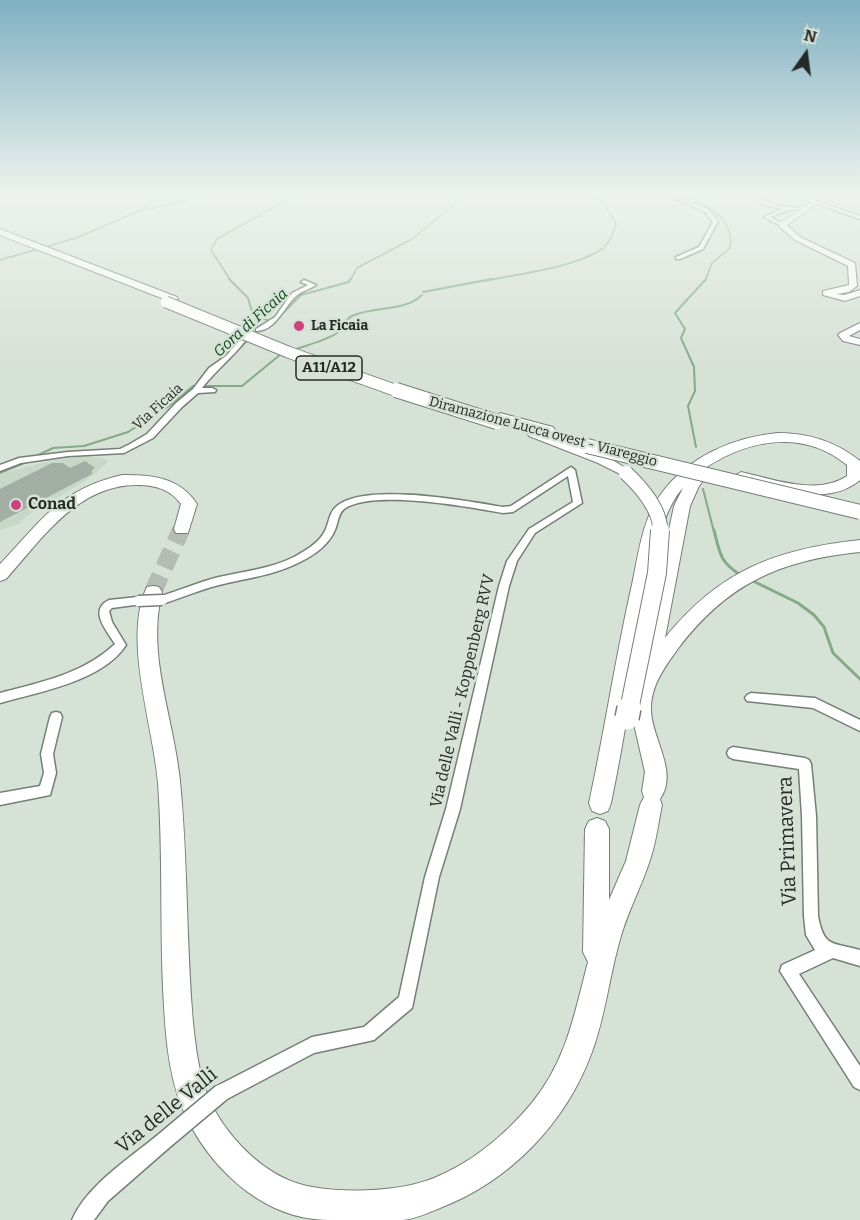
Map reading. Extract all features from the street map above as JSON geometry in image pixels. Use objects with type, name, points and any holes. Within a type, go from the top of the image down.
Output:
[{"type":"highway","name":"Diramazione Lucca ovest - Viareggio","points":[[43,250],[169,300],[321,365],[418,399],[860,512]]},
{"type":"highway","name":"Diramazione Lucca ovest - Viareggio","points":[[499,420],[534,433],[741,476],[860,505]]},
{"type":"highway","points":[[534,433],[603,460],[626,473],[640,486],[661,522],[657,573],[627,718],[615,738]]},
{"type":"highway","points":[[600,803],[615,738],[615,716],[640,583],[651,534],[665,499],[684,478],[706,461],[756,440],[789,438],[824,444],[842,452],[857,466],[854,478],[847,484],[832,489],[806,489],[741,476]]},
{"type":"highway","points":[[151,597],[147,605],[146,639],[169,779],[174,961],[179,1035],[186,1076],[204,1124],[240,1166],[276,1192],[321,1204],[373,1207],[415,1201],[468,1179],[500,1157],[530,1127],[551,1101],[573,1063],[590,1018],[596,981],[609,930],[638,860],[652,798],[656,772],[641,711],[649,674],[658,650],[682,506],[692,484],[719,455]]},
{"type":"highway","points":[[3,570],[62,507],[88,490],[119,481],[153,481],[176,489],[189,504],[182,530]]},
{"type":"highway","points":[[658,650],[679,633],[710,601],[752,573],[779,562],[815,552],[860,546]]},
{"type":"highway","points":[[596,981],[597,829]]},
{"type":"street","points":[[678,258],[697,250]]},
{"type":"street","points":[[825,250],[842,257],[852,265],[853,286],[846,290],[826,293],[827,295],[845,298],[860,293]]},
{"type":"street","points":[[258,330],[277,318],[294,294],[313,285],[304,282]]},
{"type":"street","points":[[860,326],[843,335],[846,339],[860,342]]},
{"type":"street","name":"Via Ficaia","points":[[0,468],[26,460],[68,454],[121,451],[133,446],[150,436],[242,340]]},
{"type":"street","points":[[199,387],[212,390]]},
{"type":"street","name":"Via delle Valli - Koppenberg RVV","points":[[151,597],[227,579],[272,572],[301,558],[321,544],[329,533],[333,518],[340,508],[349,502],[434,498],[503,510],[513,509],[571,470],[575,480],[578,503],[532,531],[512,561],[501,598],[453,809],[423,914]]},
{"type":"street","points":[[0,698],[94,669],[110,658],[121,645],[118,637],[104,621],[104,610],[109,604],[151,597]]},
{"type":"street","points":[[751,698],[815,703],[860,726]]},
{"type":"street","points":[[0,799],[45,791],[50,772],[47,754],[56,717]]},
{"type":"street","name":"Via Primavera","points":[[733,753],[805,764],[809,816],[811,916],[814,935],[822,947],[860,958]]},
{"type":"street","name":"Via delle Valli","points":[[82,1220],[101,1194],[221,1093],[312,1045],[368,1034],[406,1002],[423,914]]},
{"type":"street","points":[[833,950],[788,971],[860,1081]]},
{"type":"shaded area","name":"Conad","points":[[82,456],[104,458],[108,462],[90,478],[25,517],[20,524],[0,530],[0,474],[50,461]]},
{"type":"building","name":"Conad","points":[[85,461],[95,468],[92,474],[0,522],[0,489],[52,463],[63,463],[70,468]]},
{"type":"waterway","points":[[0,260],[35,250]]},
{"type":"waterway","points":[[211,250],[231,281]]},
{"type":"waterway","name":"Gora di Ficaia","points":[[350,281],[357,268],[391,250]]},
{"type":"waterway","points":[[485,281],[574,262],[601,250]]},
{"type":"waterway","points":[[706,279],[712,263],[728,250]]},
{"type":"waterway","name":"Gora di Ficaia","points":[[279,317],[301,295],[349,282],[350,279]]},
{"type":"waterway","points":[[423,292],[492,279]]},
{"type":"waterway","points":[[696,447],[688,406],[695,391],[694,367],[681,338],[685,329],[675,313],[706,279]]},
{"type":"waterway","points":[[231,281],[248,298],[253,315],[267,320]]},
{"type":"waterway","points":[[293,350],[333,336],[352,316],[407,304],[422,295]]},
{"type":"waterway","name":"Gora di Ficaia","points":[[231,357],[249,339]]},
{"type":"waterway","points":[[34,457],[53,448],[84,446],[128,432],[169,406],[193,386],[242,386],[281,354]]},
{"type":"waterway","points":[[0,473],[29,461]]},
{"type":"waterway","points":[[703,489],[714,532]]},
{"type":"waterway","points":[[714,530],[725,562],[742,576]]},
{"type":"waterway","points":[[751,580],[798,603],[814,615],[824,627],[833,653],[860,679]]},
{"type":"tunnel","points":[[153,592],[181,530]]},
{"type":"place","name":"La Ficaia","points":[[299,326]]},
{"type":"place","name":"Conad","points":[[16,505]]}]
